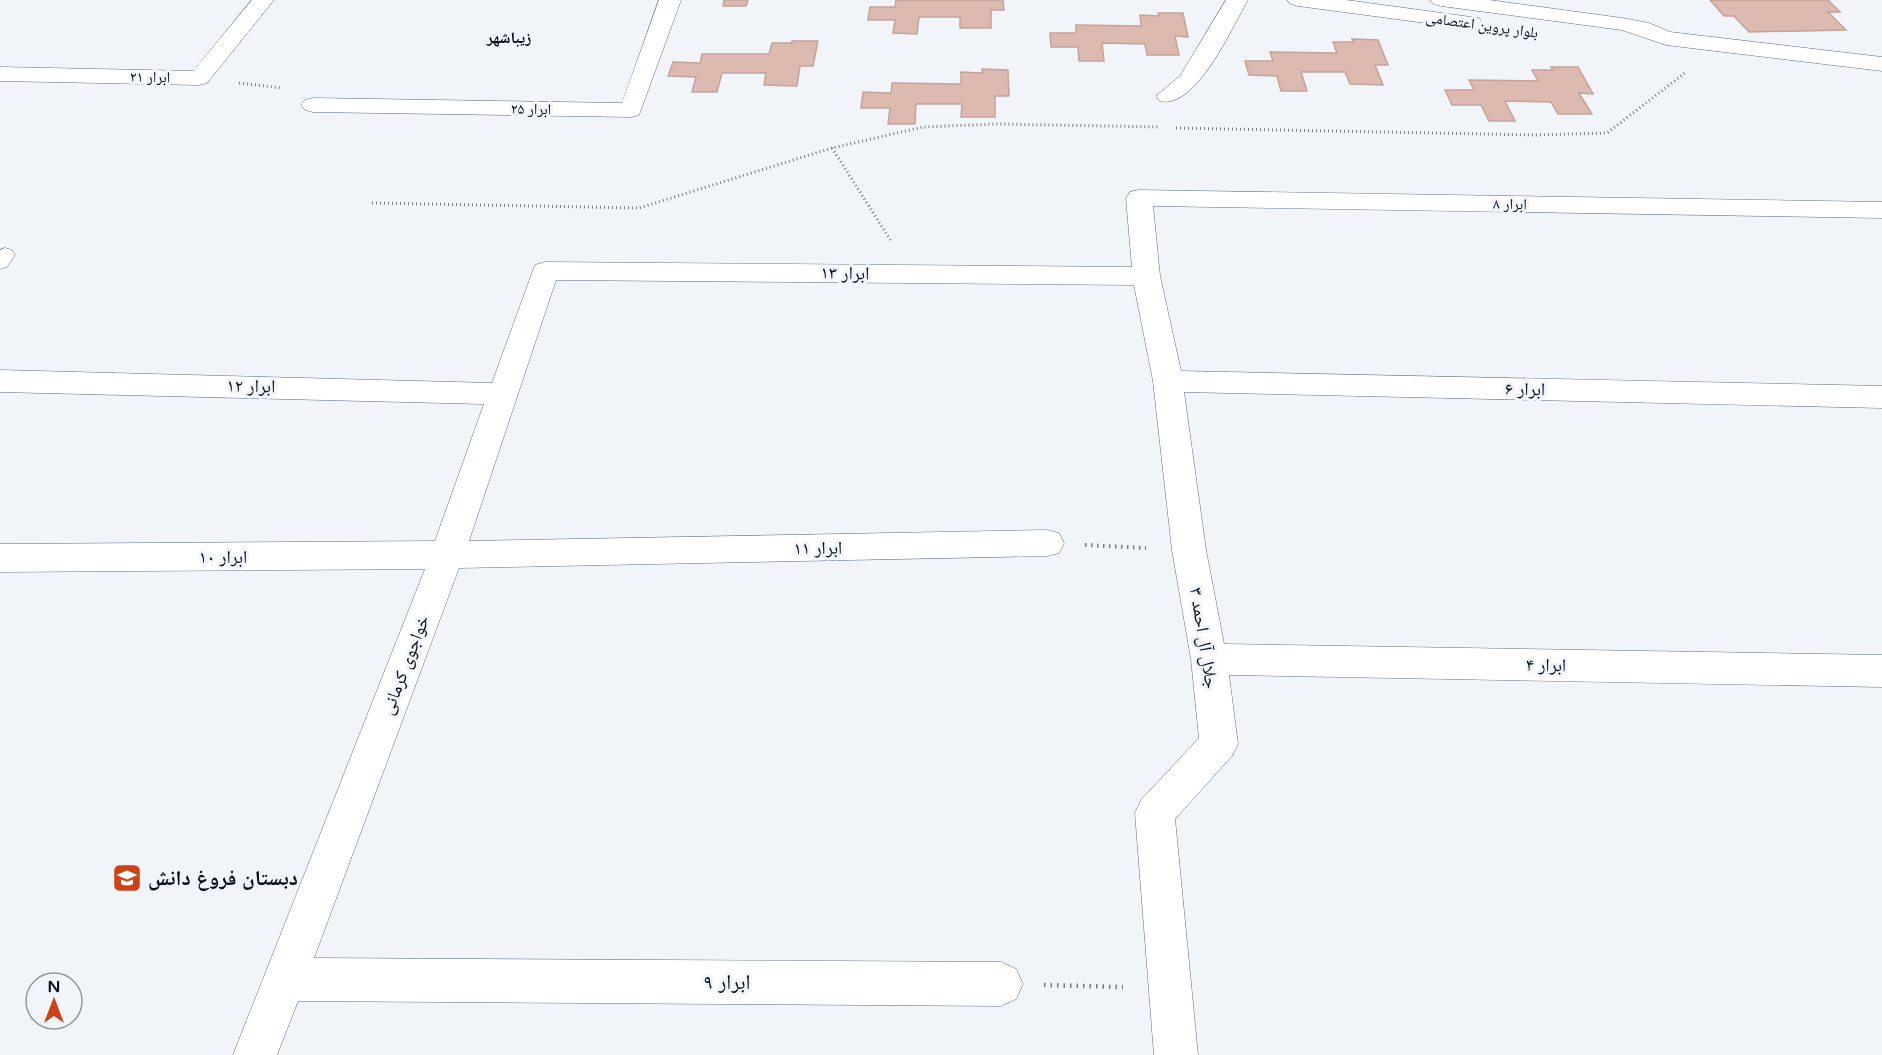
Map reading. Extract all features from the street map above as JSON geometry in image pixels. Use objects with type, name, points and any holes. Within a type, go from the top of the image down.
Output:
[{"type":"street","points":[[199,78],[263,0]]},
{"type":"street","name":"ابرار ۲۵","points":[[313,105],[631,110],[670,0]]},
{"type":"street","points":[[1168,96],[1189,80],[1237,0]]},
{"type":"street","name":"بلوار پروین اعتصامی","points":[[1298,0],[1626,44],[1649,43],[1666,38]]},
{"type":"street","points":[[1442,0],[1622,24],[1641,28],[1666,38],[1882,64]]},
{"type":"street","name":"ابرار ۲۱","points":[[0,74],[199,78]]},
{"type":"street","name":"ابرار ۸","points":[[1139,198],[1882,210]]},
{"type":"street","name":"جلال آل احمد ۳","points":[[1139,198],[1146,276],[1167,381],[1189,550],[1209,659],[1220,744],[1155,813],[1176,1055]]},
{"type":"street","name":"ابرار ۱۳","points":[[545,271],[1146,276]]},
{"type":"street","name":"خواجوی کرمانی","points":[[255,1055],[447,555],[545,271]]},
{"type":"street","name":"ابرار ۱۲","points":[[0,381],[503,394]]},
{"type":"street","name":"ابرار ۶","points":[[1167,381],[1882,397]]},
{"type":"street","name":"ابرار ۱۱","points":[[447,555],[1047,543]]},
{"type":"street","name":"ابرار ۱۰","points":[[0,558],[447,555]]},
{"type":"street","name":"ابرار ۴","points":[[1209,659],[1882,671]]},
{"type":"street","name":"ابرار ۹","points":[[284,979],[1001,984]]},
{"type":"path","points":[[1176,128],[1535,135],[1607,133],[1722,45]]},
{"type":"path","points":[[199,78],[316,93],[313,105]]},
{"type":"path","points":[[372,203],[639,208],[832,148],[923,128],[997,124],[1164,127]]},
{"type":"path","points":[[832,148],[913,274]]},
{"type":"path","points":[[1047,543],[1189,550]]},
{"type":"path","points":[[1001,984],[1170,988]]},
{"type":"building","points":[[724,0],[748,0],[746,6],[723,6]]},
{"type":"building","points":[[896,0],[1003,0],[1004,10],[991,10],[991,28],[960,28],[960,17],[919,17],[917,34],[893,33],[895,20],[868,20],[870,7],[895,7]]},
{"type":"building","points":[[1710,0],[1828,0],[1840,12],[1828,12],[1846,30],[1749,32],[1734,16],[1724,16]]},
{"type":"building","points":[[1158,13],[1183,13],[1188,37],[1175,36],[1179,55],[1147,55],[1145,44],[1102,43],[1104,61],[1079,61],[1078,47],[1051,47],[1050,33],[1076,33],[1076,25],[1141,26],[1140,15],[1159,16]]},
{"type":"building","points":[[1352,39],[1378,40],[1388,65],[1375,65],[1383,85],[1350,84],[1345,72],[1301,72],[1307,91],[1281,91],[1277,76],[1249,75],[1245,61],[1273,61],[1270,52],[1337,53],[1333,42],[1354,42]]},
{"type":"building","points":[[792,41],[818,41],[813,66],[800,66],[797,86],[764,85],[766,73],[722,73],[717,92],[692,92],[696,77],[668,76],[673,62],[700,63],[702,54],[769,54],[772,43],[792,43]]},
{"type":"building","points":[[1551,67],[1578,67],[1593,94],[1579,93],[1592,114],[1558,114],[1551,102],[1505,101],[1515,121],[1489,121],[1481,105],[1452,105],[1445,90],[1474,90],[1469,80],[1538,81],[1532,70],[1553,70]]},
{"type":"building","points":[[982,69],[1008,70],[1009,96],[995,96],[995,117],[961,117],[962,104],[916,104],[915,124],[888,124],[890,108],[861,108],[863,92],[891,93],[892,83],[961,84],[961,72],[982,73]]},
{"type":"place","name":"دبستان فروغ دانش","points":[[127,878]]},
{"type":"district","name":"زیباشهر","points":[[509,38]]}]
